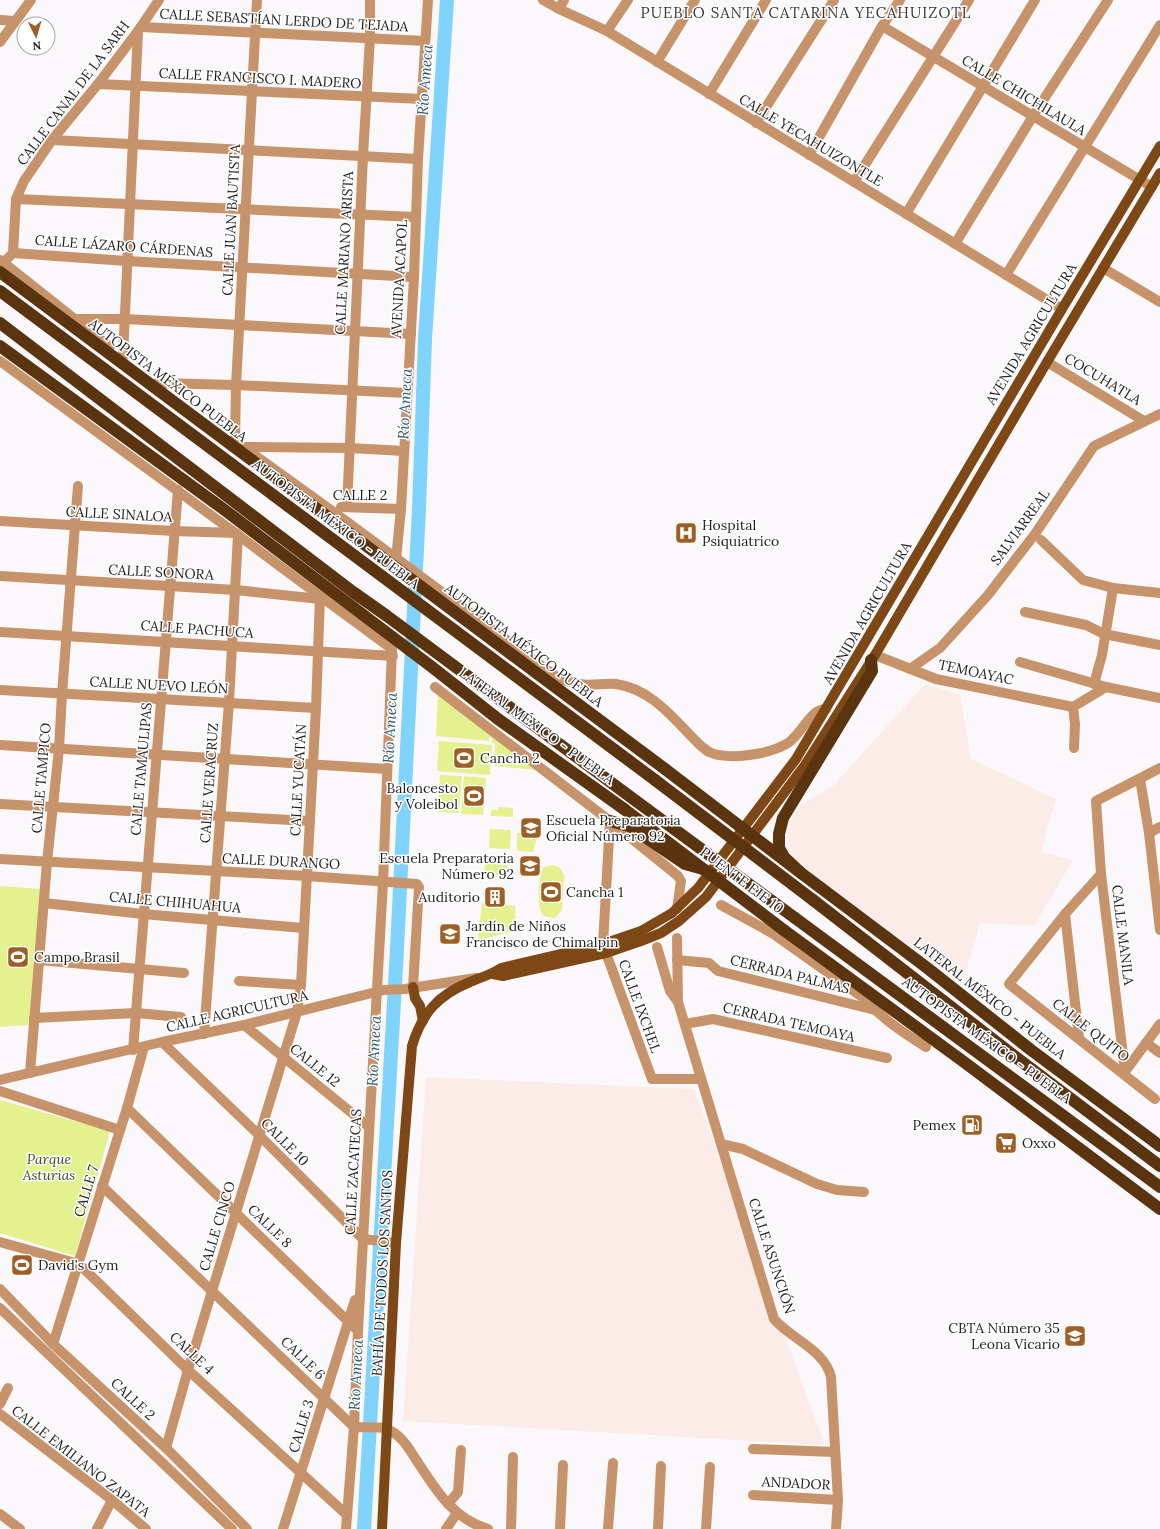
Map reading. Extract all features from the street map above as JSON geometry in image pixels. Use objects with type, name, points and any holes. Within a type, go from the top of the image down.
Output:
[{"type":"highway","name":"AUTOPISTA MÉXICO PUEBLA","points":[[1,265],[324,510],[396,562],[801,873]]},
{"type":"highway","name":"AUTOPISTA MÉXICO - PUEBLA","points":[[0,291],[655,780]]},
{"type":"highway","name":"PUENTE EJE 10","points":[[0,323],[353,592],[434,650],[795,918]]},
{"type":"highway","points":[[0,346],[222,508]]},
{"type":"highway","name":"LATERAL MÉXICO - PUEBLA","points":[[222,508],[432,667],[498,719],[624,809]]},
{"type":"highway","points":[[801,873],[781,853],[778,842],[780,827],[789,808],[872,671],[873,658]]},
{"type":"highway","name":"PUENTE EJE 10","points":[[655,780],[813,900]]},
{"type":"highway","name":"PUENTE EJE 10","points":[[624,809],[856,988]]},
{"type":"highway","points":[[610,821],[629,826],[685,864],[703,869]]},
{"type":"highway","name":"LATERAL MÉXICO - PUEBLA","points":[[801,873],[926,967],[1031,1050],[1160,1146]]},
{"type":"highway","name":"AUTOPISTA MÉXICO - PUEBLA","points":[[813,900],[1017,1058],[1160,1166]]},
{"type":"highway","name":"AUTOPISTA MÉXICO - PUEBLA","points":[[795,918],[1160,1187]]},
{"type":"highway","points":[[856,988],[1160,1209]]},
{"type":"main road","name":"AVENIDA AGRICULTURA","points":[[604,948],[641,931],[677,910],[698,888],[796,759],[1160,146]]},
{"type":"main road","name":"AVENIDA AGRICULTURA","points":[[482,977],[493,974],[503,976],[604,948],[641,941],[661,933],[679,921],[706,897],[805,765],[873,658],[1047,362],[1160,174]]},
{"type":"main road","name":"BAHÍA DE TODOS LOS SANTOS","points":[[382,1529],[383,1429],[393,1242],[412,1046],[417,1029],[437,1001],[458,987],[482,977]]},
{"type":"main road","points":[[409,988],[420,1006],[423,1021]]},
{"type":"street","name":"CALLE CANAL DE LA SARH","points":[[13,253],[16,199],[24,181],[52,140],[98,84],[159,0]]},
{"type":"street","name":"CALLE JUAN BAUTISTA","points":[[239,444],[236,385],[257,0]]},
{"type":"street","name":"CALLE MARIANO ARISTA","points":[[347,507],[357,274],[370,38],[370,0]]},
{"type":"street","name":"AVENIDA ACAPOL","points":[[396,562],[401,509],[411,334],[418,159],[428,0]]},
{"type":"street","name":"CALLE YECAHUIZONTLE","points":[[543,0],[561,4],[607,31],[1062,309]]},
{"type":"street","points":[[607,31],[628,0]]},
{"type":"street","points":[[657,62],[695,0]]},
{"type":"street","points":[[709,94],[766,0]]},
{"type":"street","points":[[756,123],[834,0]]},
{"type":"street","points":[[809,155],[882,26],[900,0]]},
{"type":"street","points":[[854,182],[969,0]]},
{"type":"street","points":[[906,214],[1035,0]]},
{"type":"street","points":[[955,244],[1033,116],[1108,0]]},
{"type":"street","points":[[0,42],[29,1]]},
{"type":"street","points":[[0,20],[15,21]]},
{"type":"street","points":[[1006,276],[1160,25]]},
{"type":"street","name":"CALLE CHICHILAULA","points":[[882,26],[1152,187]]},
{"type":"street","name":"CALLE SEBASTÍAN LERDO DE TEJADA","points":[[139,29],[425,41]]},
{"type":"street","points":[[123,357],[139,29]]},
{"type":"street","name":"CALLE FRANCISCO I. MADERO","points":[[98,84],[422,99]]},
{"type":"street","points":[[52,140],[418,159]]},
{"type":"street","points":[[16,199],[416,217]]},
{"type":"street","points":[[1,265],[13,253]]},
{"type":"street","name":"CALLE LÁZARO CÁRDENAS","points":[[13,253],[127,262],[414,277]]},
{"type":"street","name":"AUTOPISTA MÉXICO PUEBLA","points":[[1,265],[239,444],[324,510],[369,540],[396,562]]},
{"type":"street","points":[[1103,268],[1160,302]]},
{"type":"street","points":[[74,319],[125,319],[411,334]]},
{"type":"street","points":[[0,361],[178,490],[392,652]]},
{"type":"street","name":"COCUHATLA","points":[[1047,362],[1144,421]]},
{"type":"street","points":[[157,383],[236,385],[407,394]]},
{"type":"street","name":"SALVIARREAL","points":[[910,669],[940,648],[988,595],[1035,534],[1094,446],[1160,414]]},
{"type":"street","points":[[239,444],[404,451]]},
{"type":"street","name":"CALLE TAMPICO","points":[[30,1073],[47,862],[54,808],[59,749],[66,635],[78,486]]},
{"type":"street","name":"CALLE TAMAULIPAS","points":[[133,1050],[178,490]]},
{"type":"street","name":"CALLE 2","points":[[324,510],[347,507],[401,509]]},
{"type":"street","points":[[213,517],[222,508]]},
{"type":"street","name":"CALLE SINALOA","points":[[0,521],[237,534]]},
{"type":"street","name":"CALLE VERACRUZ","points":[[204,1034],[229,702],[236,590],[237,534]]},
{"type":"street","points":[[1042,540],[1083,580],[1113,588],[1160,593]]},
{"type":"street","name":"CALLE SONORA","points":[[0,576],[236,590],[320,598]]},
{"type":"street","points":[[1094,684],[1102,655],[1104,634],[1113,588]]},
{"type":"street","points":[[436,593],[558,678],[580,684],[605,684],[631,688],[659,703],[701,746],[709,752],[720,755],[753,754],[776,749],[788,743],[797,736],[818,710],[826,709]]},
{"type":"street","name":"CALLE YUCATÁN","points":[[297,1012],[301,985],[316,708],[320,598]]},
{"type":"street","points":[[1025,612],[1086,625],[1104,634],[1160,645]]},
{"type":"street","name":"CALLE PACHUCA","points":[[0,632],[318,651],[392,652]]},
{"type":"street","name":"CALLE ZACATECAS","points":[[346,1529],[358,1428],[358,1331],[360,1285],[386,882],[392,652]]},
{"type":"street","name":"TEMOAYAC","points":[[873,658],[910,669],[936,679],[1073,707]]},
{"type":"street","points":[[1020,662],[1094,684],[1160,698]]},
{"type":"street","points":[[436,687],[610,821],[678,876],[681,881],[677,910]]},
{"type":"street","points":[[1074,748],[1075,724],[1073,707],[1106,687]]},
{"type":"street","name":"CALLE NUEVO LEÓN","points":[[0,690],[316,708]]},
{"type":"street","points":[[0,746],[388,769]]},
{"type":"street","points":[[1160,768],[1140,779],[1149,833],[1160,930]]},
{"type":"street","name":"CALLE MANILA","points":[[1125,1072],[1101,874],[1096,801],[1140,779]]},
{"type":"street","points":[[0,804],[310,821]]},
{"type":"street","name":"CALLE IXCHEL","points":[[610,821],[604,948],[652,1079],[701,1079]]},
{"type":"street","points":[[1149,833],[1160,827]]},
{"type":"street","name":"CALLE DURANGO","points":[[0,859],[307,876],[413,884],[419,888],[409,988]]},
{"type":"street","points":[[1079,1038],[1065,914],[1101,874]]},
{"type":"street","name":"CALLE CHIHUAHUA","points":[[44,903],[212,921],[303,928]]},
{"type":"street","points":[[721,905],[772,933],[856,988],[874,1010],[926,1047]]},
{"type":"street","name":"CALLE QUITO","points":[[1065,914],[1009,984],[1125,1072],[1155,1098]]},
{"type":"street","name":"CALLE ASUNCIÓN","points":[[677,938],[678,1002],[774,1319],[825,1363],[829,1370],[831,1378],[838,1500],[836,1529]]},
{"type":"street","name":"CALLE ASUNCIÓN","points":[[657,947],[670,991],[678,1002]]},
{"type":"street","points":[[39,960],[184,973]]},
{"type":"street","name":"CERRADA PALMAS","points":[[677,960],[709,963],[718,971],[874,1010]]},
{"type":"street","name":"CALLE AGRICULTURA","points":[[0,1080],[162,1042],[244,1025],[380,991],[482,977]]},
{"type":"street","points":[[239,981],[301,985]]},
{"type":"street","name":"CALLE CINCO","points":[[166,1448],[282,1057],[297,1012]]},
{"type":"street","points":[[34,1018],[136,1013],[181,1017]]},
{"type":"street","name":"CERRADA TEMOAYA","points":[[685,1024],[713,1019],[887,1058]]},
{"type":"street","points":[[1125,1072],[1160,1024]]},
{"type":"street","name":"CALLE 12","points":[[244,1025],[369,1127]]},
{"type":"street","name":"CALLE 10","points":[[162,1042],[259,1135],[363,1239]]},
{"type":"street","points":[[1146,1043],[1160,1053]]},
{"type":"street","name":"CALLE 7","points":[[53,1344],[127,1108],[144,1047]]},
{"type":"street","points":[[0,1091],[120,1130]]},
{"type":"street","name":"CALLE 8","points":[[127,1108],[358,1331]]},
{"type":"street","points":[[721,1144],[743,1149],[824,1187],[837,1190],[864,1192]]},
{"type":"street","name":"CALLE 6","points":[[102,1186],[324,1398],[358,1428]]},
{"type":"street","points":[[363,1239],[393,1242]]},
{"type":"street","name":"CALLE 4","points":[[0,1242],[79,1264],[188,1370],[347,1515]]},
{"type":"street","name":"CALLE 3","points":[[283,1529],[360,1285]]},
{"type":"street","name":"CALLE 2","points":[[0,1289],[53,1344],[166,1448],[246,1529]]},
{"type":"street","points":[[0,1308],[232,1529]]},
{"type":"street","points":[[0,1404],[8,1388]]},
{"type":"street","name":"CALLE EMILIANO ZAPATA","points":[[0,1414],[112,1500],[146,1529]]},
{"type":"street","points":[[358,1428],[383,1429],[404,1441],[448,1504],[457,1514],[476,1526],[488,1529]]},
{"type":"street","points":[[753,1449],[835,1452]]},
{"type":"street","points":[[448,1504],[458,1492],[460,1450]]},
{"type":"street","points":[[511,1529],[513,1457]]},
{"type":"street","points":[[608,1529],[612,1463]]},
{"type":"street","points":[[560,1529],[563,1465]]},
{"type":"street","points":[[658,1529],[661,1466]]},
{"type":"street","points":[[706,1529],[710,1467]]},
{"type":"street","name":"ANDADOR","points":[[753,1495],[838,1500]]},
{"type":"street","points":[[98,1529],[112,1500]]},
{"type":"street","points":[[0,1514],[20,1529]]},
{"type":"street","points":[[446,1529],[457,1514]]},
{"type":"shaded area","points":[[925,684],[960,695],[971,759],[1056,799],[1041,852],[1073,860],[1034,926],[980,923],[962,984],[803,869],[792,857],[790,847],[790,821],[801,805],[833,786]]},
{"type":"shaded area","points":[[426,1077],[694,1089],[825,1445],[403,1421]]},
{"type":"green space","points":[[438,695],[536,770],[494,766],[495,744],[492,743],[492,738],[489,738],[489,741],[436,736]]},
{"type":"green space","name":"Cancha 2","points":[[439,741],[492,745],[490,775],[437,771]]},
{"type":"green space","points":[[440,775],[462,776],[459,813],[438,812]]},
{"type":"green space","name":"Baloncesto y Voleibol","points":[[464,776],[486,778],[483,815],[461,814]]},
{"type":"green space","points":[[498,807],[513,808],[513,817],[491,816],[491,810],[498,810]]},
{"type":"green space","points":[[490,829],[511,830],[510,849],[489,848]]},
{"type":"green space","points":[[517,833],[523,833],[528,836],[538,834],[533,852],[517,851]]},
{"type":"green space","points":[[485,863],[507,865],[507,876],[484,874]]},
{"type":"green space","name":"Cancha 1","points":[[552,865],[559,867],[564,875],[562,910],[555,918],[543,915],[539,906],[540,877],[544,867]]},
{"type":"green space","name":"Campo Brasil","points":[[0,886],[41,889],[29,1025],[0,1027]]},
{"type":"green space","points":[[482,903],[515,906],[516,927],[511,928],[511,932],[478,940]]},
{"type":"green space","name":"Parque Asturias","points":[[0,1100],[110,1131],[75,1256],[0,1233]]},
{"type":"waterway","name":"Río Ameca","points":[[364,1529],[397,949],[419,509],[425,339],[447,0]]},
{"type":"place","name":"Hospital Psiquiatrico","points":[[686,533]]},
{"type":"place","name":"Cancha 2","points":[[464,758]]},
{"type":"place","name":"Baloncesto y Voleibol","points":[[474,796]]},
{"type":"place","name":"Escuela Preparatoria Oficial Número 92","points":[[531,828]]},
{"type":"place","name":"Escuela Preparatoria Número 92","points":[[530,866]]},
{"type":"place","name":"Cancha 1","points":[[551,892]]},
{"type":"place","name":"Auditorio","points":[[495,897]]},
{"type":"place","name":"Jardín de Niños Francisco de Chimalpin","points":[[450,934]]},
{"type":"place","name":"Campo Brasil","points":[[18,957]]},
{"type":"place","name":"Pemex","points":[[972,1125]]},
{"type":"place","name":"Oxxo","points":[[1006,1143]]},
{"type":"place","name":"David's Gym","points":[[22,1265]]},
{"type":"place","name":"CBTA Número 35 Leona Vicario","points":[[1075,1336]]},
{"type":"district","name":"PUEBLO SANTA CATARINA YECAHUIZOTL","points":[[806,13]]}]
